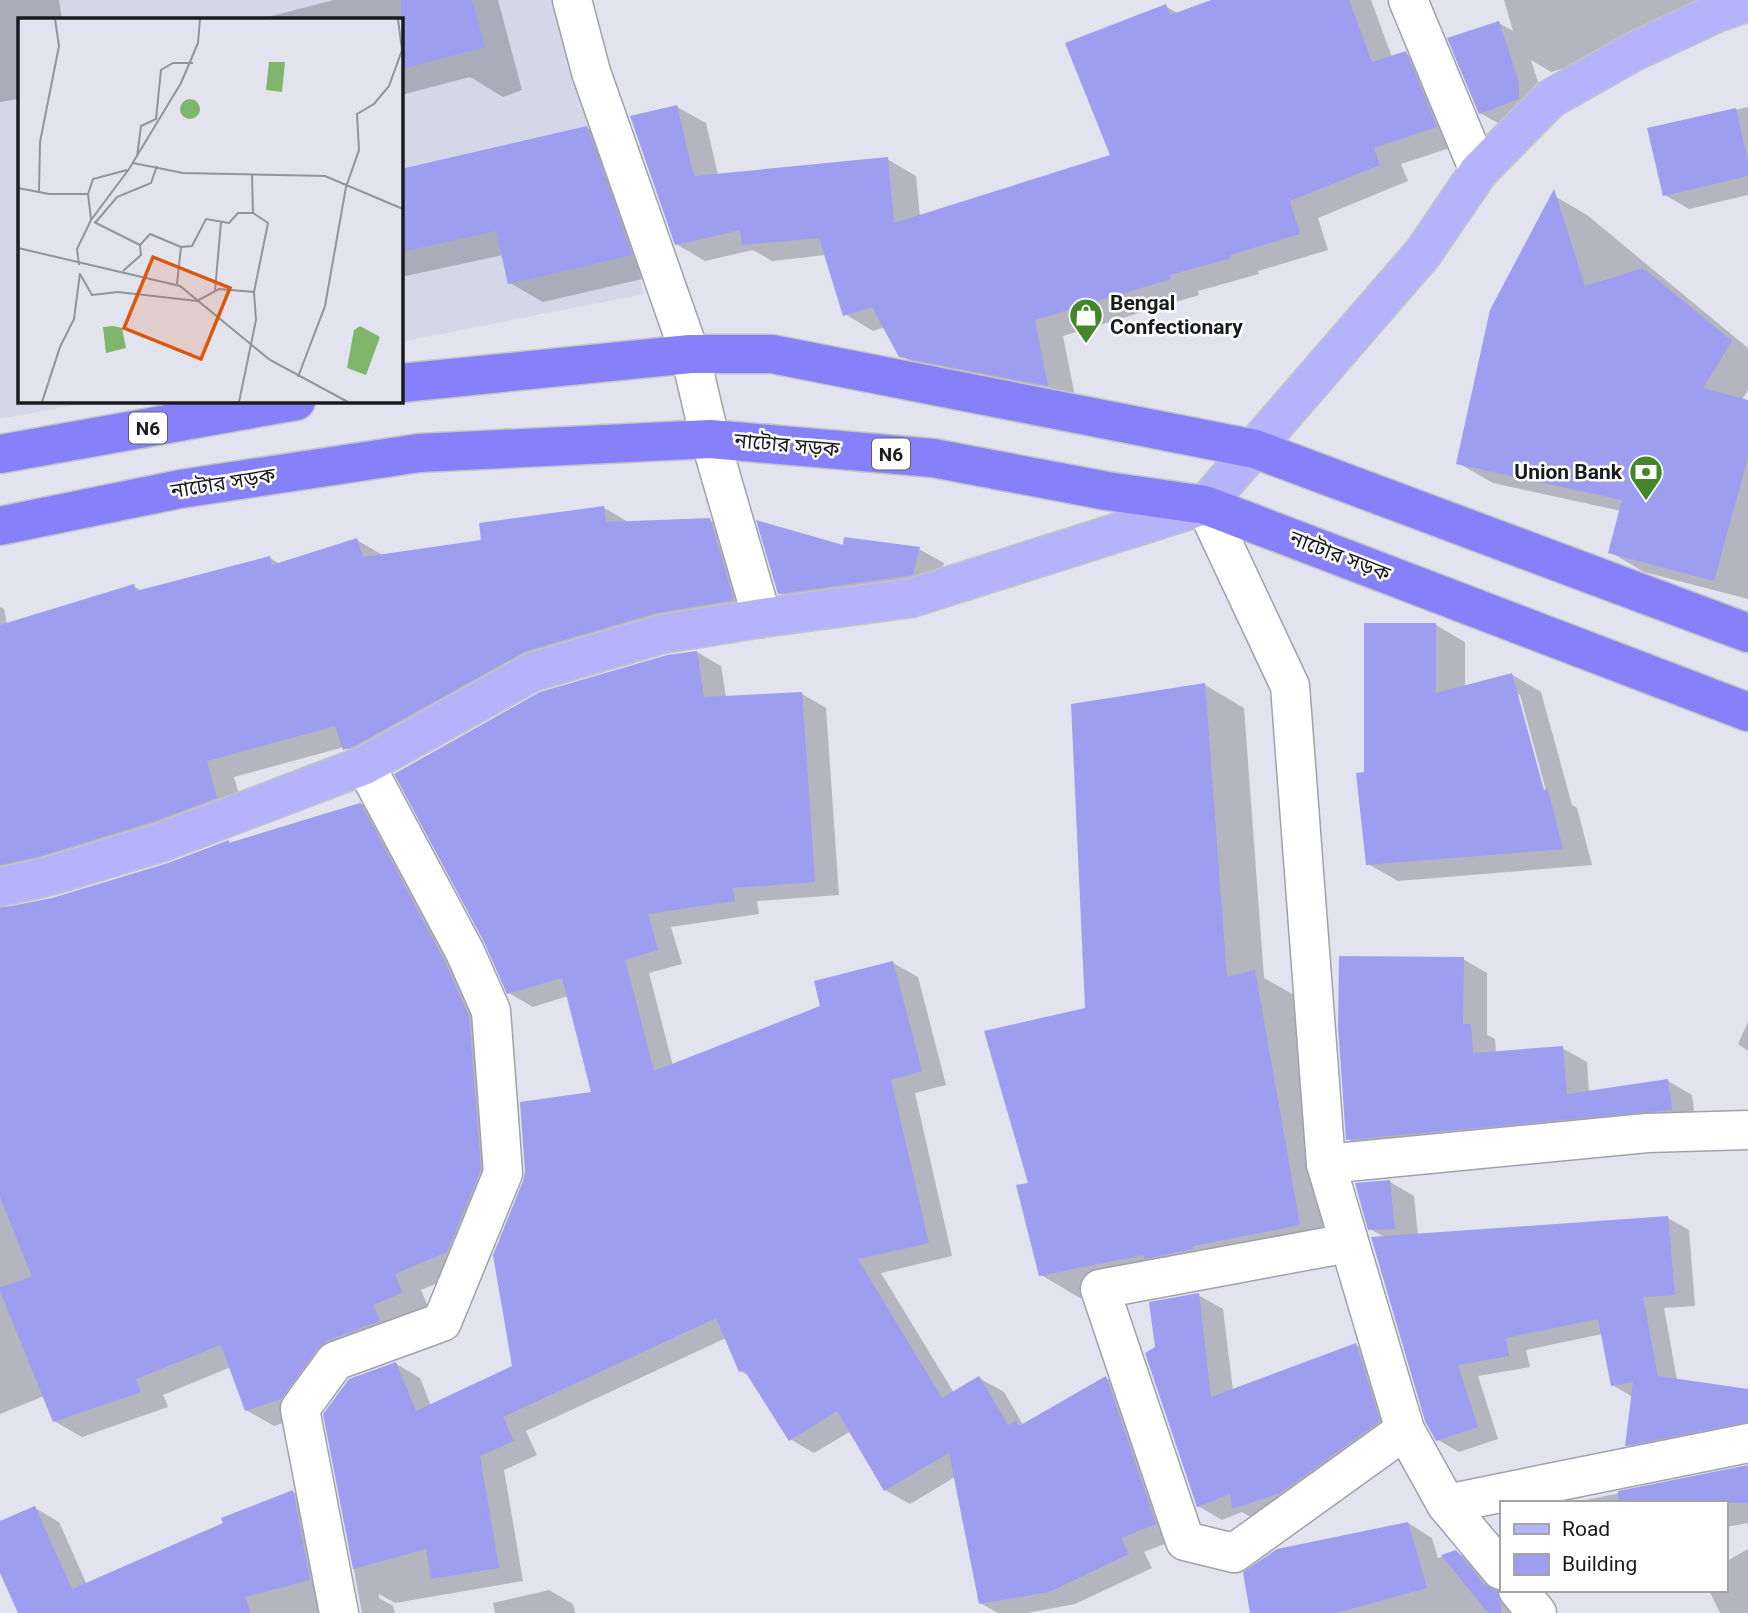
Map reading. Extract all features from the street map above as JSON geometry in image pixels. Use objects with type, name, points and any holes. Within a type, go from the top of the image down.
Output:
[{"type":"highway","points":[[402,383],[690,354],[772,354],[1255,449],[1748,633]]},
{"type":"highway","name":"N6","points":[[0,454],[290,402]]},
{"type":"highway","name":"নাটোর সড়ক","points":[[0,526],[180,489],[419,453],[710,439],[933,458],[1107,491],[1205,505],[1748,712]]},
{"type":"main road","points":[[0,887],[46,877],[162,842],[365,765],[532,672],[662,634],[911,598],[1205,505],[1423,253],[1479,171],[1550,99],[1633,52],[1716,13],[1748,2]]},
{"type":"street","points":[[572,0],[591,72],[690,354],[710,439],[762,618]]},
{"type":"street","points":[[1408,0],[1479,171]]},
{"type":"street","points":[[1205,505],[1290,686],[1326,1164],[1405,1430],[1446,1504],[1500,1569]]},
{"type":"street","points":[[339,1613],[300,1409],[335,1361],[442,1322],[502,1172],[491,1011],[465,952],[365,765]]},
{"type":"street","points":[[1326,1164],[1647,1133],[1748,1130]]},
{"type":"street","points":[[1348,1243],[1100,1289],[1185,1541],[1234,1553],[1405,1430]]},
{"type":"street","points":[[1446,1504],[1748,1443]]},
{"type":"street","points":[[1520,1592],[1537,1613]]},
{"type":"shaded area","points":[[0,0],[565,0],[644,294],[402,342],[402,18],[18,18],[18,402],[91,402],[0,419]]},
{"type":"building","points":[[401,0],[472,0],[485,47],[402,69]]},
{"type":"building","points":[[1211,0],[1349,0],[1372,62],[1406,51],[1437,127],[1374,148],[1380,165],[1290,201],[1300,234],[1230,255],[1231,258],[1170,275],[1171,279],[1035,320],[1048,386],[899,357],[872,307],[843,316],[819,238],[742,245],[740,230],[675,245],[630,116],[677,105],[694,176],[888,157],[894,223],[1110,155],[1065,43],[1166,4],[1170,15]]},
{"type":"building","points":[[1499,21],[1519,83],[1519,99],[1479,114],[1447,38]]},
{"type":"building","points":[[1736,108],[1748,162],[1748,176],[1663,196],[1647,128]]},
{"type":"building","points":[[587,126],[632,255],[508,284],[496,231],[402,252],[402,169]]},
{"type":"building","points":[[1554,189],[1585,286],[1643,268],[1732,341],[1703,388],[1748,400],[1748,457],[1714,581],[1608,553],[1622,500],[1456,464],[1490,310]]},
{"type":"building","points":[[604,506],[606,522],[710,518],[734,600],[656,613],[526,651],[343,750],[335,726],[207,761],[217,798],[155,821],[41,856],[0,865],[0,625],[134,584],[136,591],[270,556],[272,565],[357,538],[363,557],[481,540],[479,523]]},
{"type":"building","points":[[756,520],[843,545],[844,537],[920,547],[913,575],[778,594]]},
{"type":"building","points":[[1364,623],[1436,623],[1436,693],[1512,673],[1544,790],[1548,789],[1563,849],[1366,865],[1356,773],[1364,772]]},
{"type":"building","points":[[697,651],[704,697],[802,692],[815,882],[733,888],[735,901],[648,914],[658,950],[625,960],[654,1071],[820,1006],[814,981],[893,961],[922,1071],[891,1080],[929,1243],[858,1259],[942,1398],[979,1376],[1008,1425],[1016,1421],[1019,1426],[1106,1376],[1156,1524],[1121,1538],[1129,1554],[1049,1592],[979,1604],[949,1453],[884,1491],[837,1411],[789,1441],[744,1370],[739,1372],[716,1318],[503,1417],[514,1441],[480,1456],[499,1568],[431,1579],[426,1549],[353,1569],[323,1414],[349,1379],[396,1362],[416,1411],[512,1366],[493,1255],[525,1171],[520,1102],[591,1092],[562,978],[507,994],[484,942],[394,774],[540,692],[667,655]]},
{"type":"building","points":[[1205,683],[1227,977],[1255,970],[1300,1225],[1193,1246],[1193,1249],[1144,1259],[1144,1255],[1039,1276],[1016,1185],[1028,1183],[984,1031],[1085,1008],[1071,704]]},
{"type":"building","points":[[359,800],[445,962],[469,1016],[481,1169],[447,1252],[395,1274],[402,1293],[373,1305],[380,1321],[328,1340],[318,1348],[281,1399],[245,1411],[221,1345],[136,1379],[141,1392],[53,1422],[0,1291],[0,1287],[32,1277],[0,1197],[0,908],[52,898],[168,863],[229,840],[229,843],[360,803]]},
{"type":"building","points":[[1339,956],[1464,957],[1463,1024],[1471,1024],[1473,1053],[1563,1046],[1567,1094],[1668,1079],[1672,1110],[1346,1140],[1338,1026]]},
{"type":"building","points":[[1390,1180],[1395,1229],[1368,1230],[1355,1183]]},
{"type":"building","points":[[1668,1216],[1675,1295],[1643,1297],[1658,1376],[1748,1389],[1748,1422],[1625,1446],[1633,1382],[1611,1386],[1598,1319],[1506,1338],[1509,1356],[1458,1365],[1478,1427],[1436,1441],[1425,1421],[1371,1237]]},
{"type":"building","points":[[1199,1293],[1211,1397],[1356,1343],[1380,1421],[1280,1493],[1232,1509],[1230,1494],[1197,1507],[1145,1353],[1155,1347],[1149,1302]]},
{"type":"building","points":[[1748,1465],[1748,1503],[1617,1501],[1618,1491]]},
{"type":"building","points":[[293,1490],[310,1580],[245,1597],[251,1613],[18,1613],[0,1573],[0,1521],[35,1506],[72,1589],[223,1523],[221,1518]]},
{"type":"building","points":[[1408,1522],[1427,1588],[1336,1613],[1250,1613],[1243,1572],[1277,1549]]},
{"type":"building","points":[[1456,1550],[1484,1584],[1497,1591],[1501,1613],[1488,1613],[1441,1555]]},
{"type":"place","name":"Bengal Confectionary","points":[[1086,345]]},
{"type":"place","name":"Union Bank","points":[[1646,502]]}]
